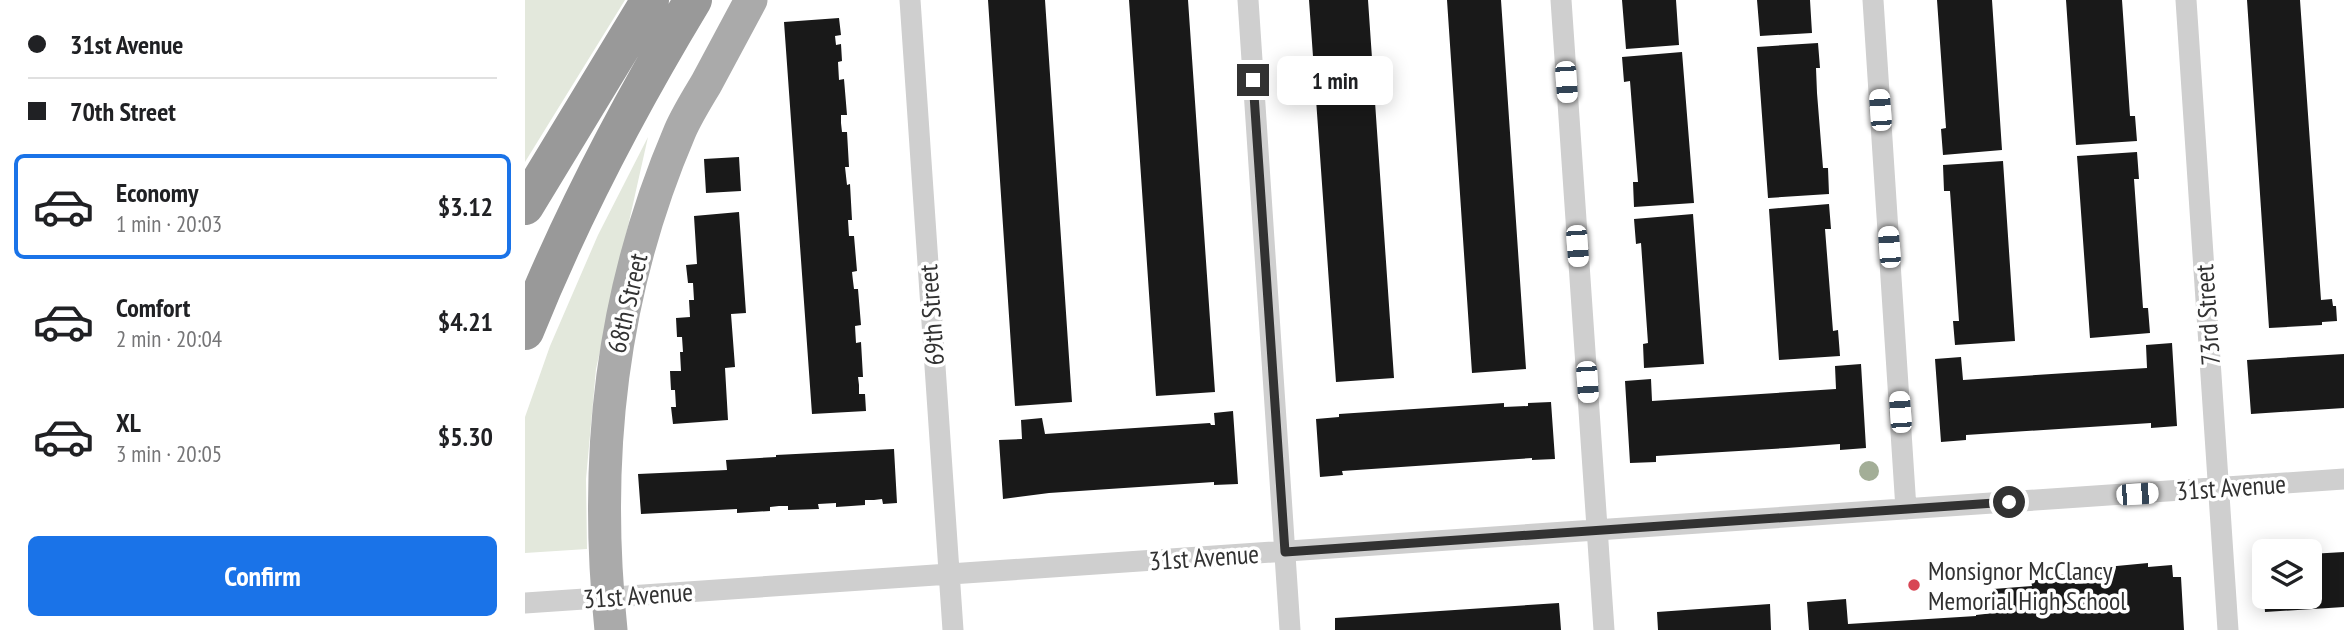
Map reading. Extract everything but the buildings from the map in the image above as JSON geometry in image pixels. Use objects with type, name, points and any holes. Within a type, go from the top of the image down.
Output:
[{"type":"highway","points":[[525,206],[650,0]]},
{"type":"highway","points":[[525,331],[591,184],[693,0]]},
{"type":"main road","name":"68th Street","points":[[611,630],[603,518],[607,427],[614,356],[631,278],[654,197],[682,128],[751,0]]},
{"type":"street","name":"69th Street","points":[[910,0],[953,630]]},
{"type":"street","points":[[1248,0],[1290,630]]},
{"type":"street","points":[[1561,0],[1604,630]]},
{"type":"street","points":[[1873,0],[1906,509]]},
{"type":"street","name":"73rd Street","points":[[2186,0],[2228,630]]},
{"type":"street","name":"31st Avenue","points":[[525,603],[2344,479]]},
{"type":"shaded area","points":[[525,0],[625,0],[525,162]]},
{"type":"shaded area","points":[[648,137],[596,369],[586,479],[587,549],[525,553],[525,417],[550,346],[598,235]]},
{"type":"place","name":"Monsignor McClancy Memorial High School","points":[[1914,585]]},
{"type":"route","points":[[1253,80],[1285,552],[2009,502]]}]
